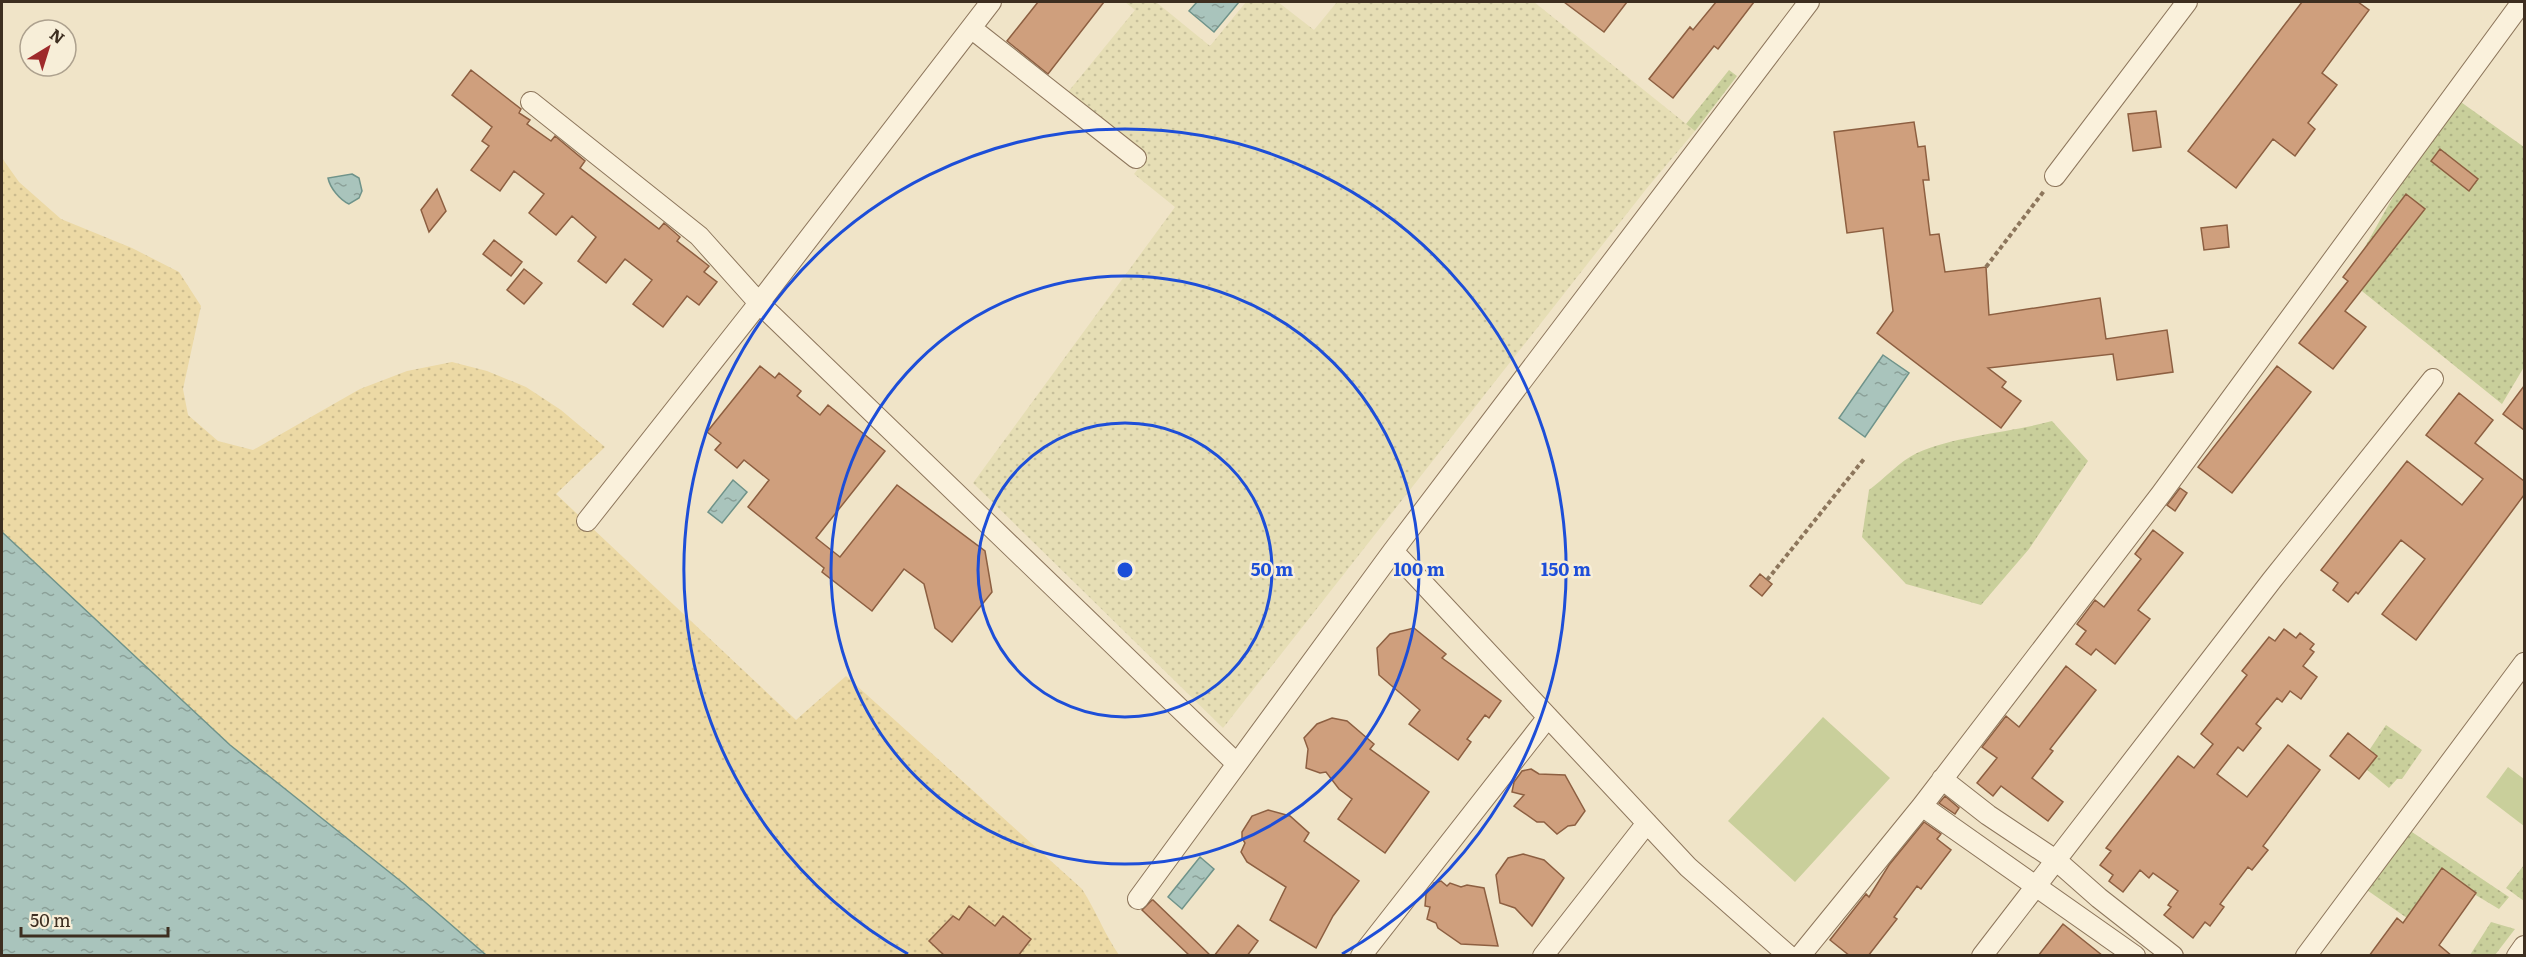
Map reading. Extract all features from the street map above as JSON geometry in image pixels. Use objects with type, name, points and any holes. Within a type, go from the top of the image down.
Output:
[{"type":"street","points":[[587,521],[759,303],[991,2]]},
{"type":"street","points":[[1138,899],[1394,550],[1809,2]]},
{"type":"street","points":[[2055,176],[2187,2]]},
{"type":"street","points":[[1800,956],[1922,806],[2161,494],[2522,2]]},
{"type":"street","points":[[970,28],[1136,158]]},
{"type":"street","points":[[531,102],[699,236],[759,303],[1236,763]]},
{"type":"street","points":[[1982,956],[2272,580],[2433,379]]},
{"type":"street","points":[[1394,550],[1688,867],[1789,956]]},
{"type":"street","points":[[2306,956],[2524,663]]},
{"type":"street","points":[[1361,956],[1548,717]]},
{"type":"street","points":[[1942,779],[1988,815],[2057,861],[2115,911],[2173,956]]},
{"type":"street","points":[[1922,806],[2135,956]]},
{"type":"street","points":[[1544,956],[1647,823]]},
{"type":"street","points":[[2517,956],[2524,946]]},
{"type":"path","points":[[1986,267],[2055,176]]},
{"type":"path","points":[[1767,580],[1864,459]]},
{"type":"shaded area","points":[[1125,2],[1156,2],[1210,46],[1246,2],[1278,2],[1314,30],[1337,2],[1534,2],[1695,131],[1647,188],[1223,728],[973,483],[1175,207],[1134,174],[1148,156],[1068,92],[1135,10]]},
{"type":"green space","points":[[1729,70],[1737,76],[1695,131],[1686,124]]},
{"type":"green space","points":[[2458,100],[2524,147],[2524,367],[2502,404],[2347,279],[2416,156]]},
{"type":"green space","points":[[2052,421],[2088,461],[2029,549],[1981,605],[1906,584],[1862,537],[1869,490],[1911,456],[1949,442]]},
{"type":"green space","points":[[1823,717],[1890,778],[1795,882],[1728,821]]},
{"type":"green space","points":[[2386,725],[2422,750],[2402,779],[2397,779],[2389,788],[2360,764]]},
{"type":"green space","points":[[2508,767],[2524,779],[2524,826],[2486,797]]},
{"type":"green space","points":[[2406,828],[2509,897],[2499,909],[2459,885],[2417,925],[2364,888]]},
{"type":"green space","points":[[2524,865],[2524,901],[2506,888]]},
{"type":"green space","points":[[2491,922],[2515,929],[2495,955],[2470,955]]},
{"type":"sand","points":[[2,158],[19,182],[61,219],[132,248],[179,272],[201,306],[183,389],[188,415],[218,441],[253,450],[360,389],[407,371],[452,362],[487,371],[526,387],[561,410],[605,447],[556,494],[796,720],[846,676],[1082,889],[1119,955],[486,955],[403,883],[230,745],[2,532]]},
{"type":"water","points":[[1197,2],[1239,2],[1214,32],[1189,11]]},
{"type":"water","points":[[352,174],[359,178],[362,191],[359,198],[349,204],[336,193],[328,178]]},
{"type":"water","points":[[1883,355],[1909,373],[1865,437],[1839,418]]},
{"type":"water","points":[[733,480],[747,492],[722,523],[708,512]]},
{"type":"water","points":[[2,532],[230,745],[403,883],[486,955],[2,955]]},
{"type":"water","points":[[1200,857],[1214,869],[1182,909],[1168,897]]},
{"type":"building","points":[[1038,2],[1104,2],[1048,74],[1007,41]]},
{"type":"building","points":[[1564,2],[1627,2],[1604,32]]},
{"type":"building","points":[[1716,2],[1754,2],[1718,49],[1714,46],[1673,98],[1649,79],[1690,27],[1693,30]]},
{"type":"building","points":[[2302,2],[2358,2],[2369,10],[2322,73],[2337,85],[2308,123],[2315,129],[2295,156],[2273,139],[2236,188],[2188,151]]},
{"type":"building","points":[[471,70],[521,109],[519,113],[530,120],[527,124],[551,141],[555,136],[585,161],[580,168],[659,229],[664,223],[680,237],[677,241],[709,266],[704,272],[717,282],[699,305],[687,296],[663,327],[633,304],[652,280],[625,259],[606,283],[578,261],[596,237],[572,216],[556,235],[529,213],[544,194],[514,171],[500,191],[471,170],[489,146],[482,141],[492,127],[452,95]]},
{"type":"building","points":[[2156,111],[2161,147],[2133,151],[2128,114]]},
{"type":"building","points":[[1914,122],[1918,147],[1925,146],[1929,180],[1923,180],[1930,235],[1939,234],[1945,272],[1986,267],[1989,315],[2100,298],[2106,339],[2167,330],[2173,372],[2117,380],[2113,354],[1988,368],[2006,382],[2002,387],[2021,401],[2001,428],[1877,333],[1893,311],[1883,228],[1847,233],[1834,132]]},
{"type":"building","points":[[2440,149],[2478,179],[2469,191],[2431,161]]},
{"type":"building","points":[[437,189],[446,211],[429,232],[421,210]]},
{"type":"building","points":[[2406,194],[2425,209],[2345,311],[2366,327],[2333,369],[2299,343],[2348,281],[2343,277]]},
{"type":"building","points":[[2227,225],[2229,247],[2204,250],[2201,228]]},
{"type":"building","points":[[494,240],[522,262],[511,276],[483,254]]},
{"type":"building","points":[[524,269],[542,283],[524,304],[507,290]]},
{"type":"building","points":[[760,366],[775,378],[779,373],[801,391],[797,396],[820,415],[828,405],[885,451],[816,538],[840,557],[897,485],[985,551],[992,592],[952,642],[935,628],[924,584],[904,569],[872,611],[822,572],[824,568],[748,507],[769,480],[744,460],[737,468],[715,450],[721,443],[707,432]]},
{"type":"building","points":[[2277,366],[2311,392],[2232,493],[2198,467]]},
{"type":"building","points":[[2524,386],[2524,430],[2503,414]]},
{"type":"building","points":[[2459,393],[2493,420],[2475,443],[2524,481],[2524,495],[2416,640],[2382,614],[2425,559],[2401,540],[2358,594],[2356,592],[2348,602],[2333,590],[2338,583],[2321,570],[2407,461],[2462,505],[2483,479],[2426,435]]},
{"type":"building","points":[[2180,488],[2187,493],[2175,511],[2167,505]]},
{"type":"building","points":[[2153,530],[2183,553],[2138,610],[2150,619],[2115,664],[2096,649],[2091,655],[2076,644],[2086,631],[2077,624],[2095,600],[2104,607],[2141,559],[2135,554]]},
{"type":"building","points":[[1760,574],[1772,584],[1762,596],[1750,586]]},
{"type":"building","points":[[1414,628],[1446,654],[1442,658],[1501,701],[1489,718],[1485,715],[1467,739],[1471,742],[1458,760],[1409,724],[1420,710],[1379,675],[1377,648],[1390,634]]},
{"type":"building","points":[[2284,629],[2296,638],[2300,633],[2314,644],[2310,649],[2314,652],[2303,666],[2317,677],[2301,699],[2290,691],[2282,702],[2277,698],[2256,724],[2261,728],[2243,751],[2238,747],[2217,774],[2247,797],[2288,745],[2320,770],[2263,846],[2268,850],[2252,870],[2248,867],[2220,904],[2224,907],[2210,926],[2205,922],[2193,938],[2164,915],[2171,907],[2168,905],[2178,891],[2153,873],[2149,878],[2140,870],[2123,892],[2109,881],[2113,875],[2100,865],[2111,851],[2106,848],[2178,756],[2194,768],[2213,744],[2201,734],[2247,675],[2242,671],[2269,637],[2275,641]]},
{"type":"building","points":[[2066,666],[2096,690],[2050,749],[2053,751],[2032,778],[2063,802],[2048,821],[2001,786],[1993,796],[1977,783],[1997,758],[1982,747],[2006,716],[2019,727]]},
{"type":"building","points":[[1332,718],[1347,721],[1374,744],[1370,749],[1429,792],[1385,853],[1338,819],[1352,799],[1339,789],[1326,772],[1320,773],[1306,768],[1308,749],[1304,738],[1317,724]]},
{"type":"building","points":[[2348,733],[2377,756],[2359,779],[2330,756]]},
{"type":"building","points":[[1531,769],[1539,774],[1565,775],[1585,811],[1575,825],[1568,826],[1557,834],[1544,822],[1537,822],[1514,806],[1524,795],[1512,792],[1514,782],[1522,771]]},
{"type":"building","points":[[1945,796],[1959,808],[1955,814],[1939,803]]},
{"type":"building","points":[[1268,810],[1290,816],[1309,833],[1304,841],[1359,881],[1333,916],[1316,948],[1270,920],[1286,887],[1247,862],[1241,852],[1245,843],[1242,832],[1252,816]]},
{"type":"building","points":[[1924,822],[1941,834],[1937,839],[1951,850],[1921,889],[1917,886],[1894,917],[1897,919],[1868,956],[1850,956],[1830,940],[1866,894],[1869,897],[1889,865]]},
{"type":"building","points":[[1523,854],[1544,860],[1564,878],[1532,926],[1515,908],[1500,903],[1496,875],[1508,858]]},
{"type":"building","points":[[2442,868],[2476,893],[2439,945],[2452,956],[2369,956],[2397,918],[2403,923]]},
{"type":"building","points":[[1441,881],[1447,886],[1450,883],[1461,887],[1467,885],[1484,888],[1498,946],[1461,944],[1438,928],[1436,923],[1427,919],[1430,907],[1425,906],[1426,894],[1434,883]]},
{"type":"building","points":[[1152,900],[1211,956],[1190,956],[1142,910]]},
{"type":"building","points":[[969,906],[995,926],[1003,916],[1031,939],[1018,956],[945,956],[929,941],[953,916],[959,920]]},
{"type":"building","points":[[2063,924],[2103,956],[2038,956]]},
{"type":"building","points":[[1238,925],[1258,941],[1247,956],[1214,956]]}]
